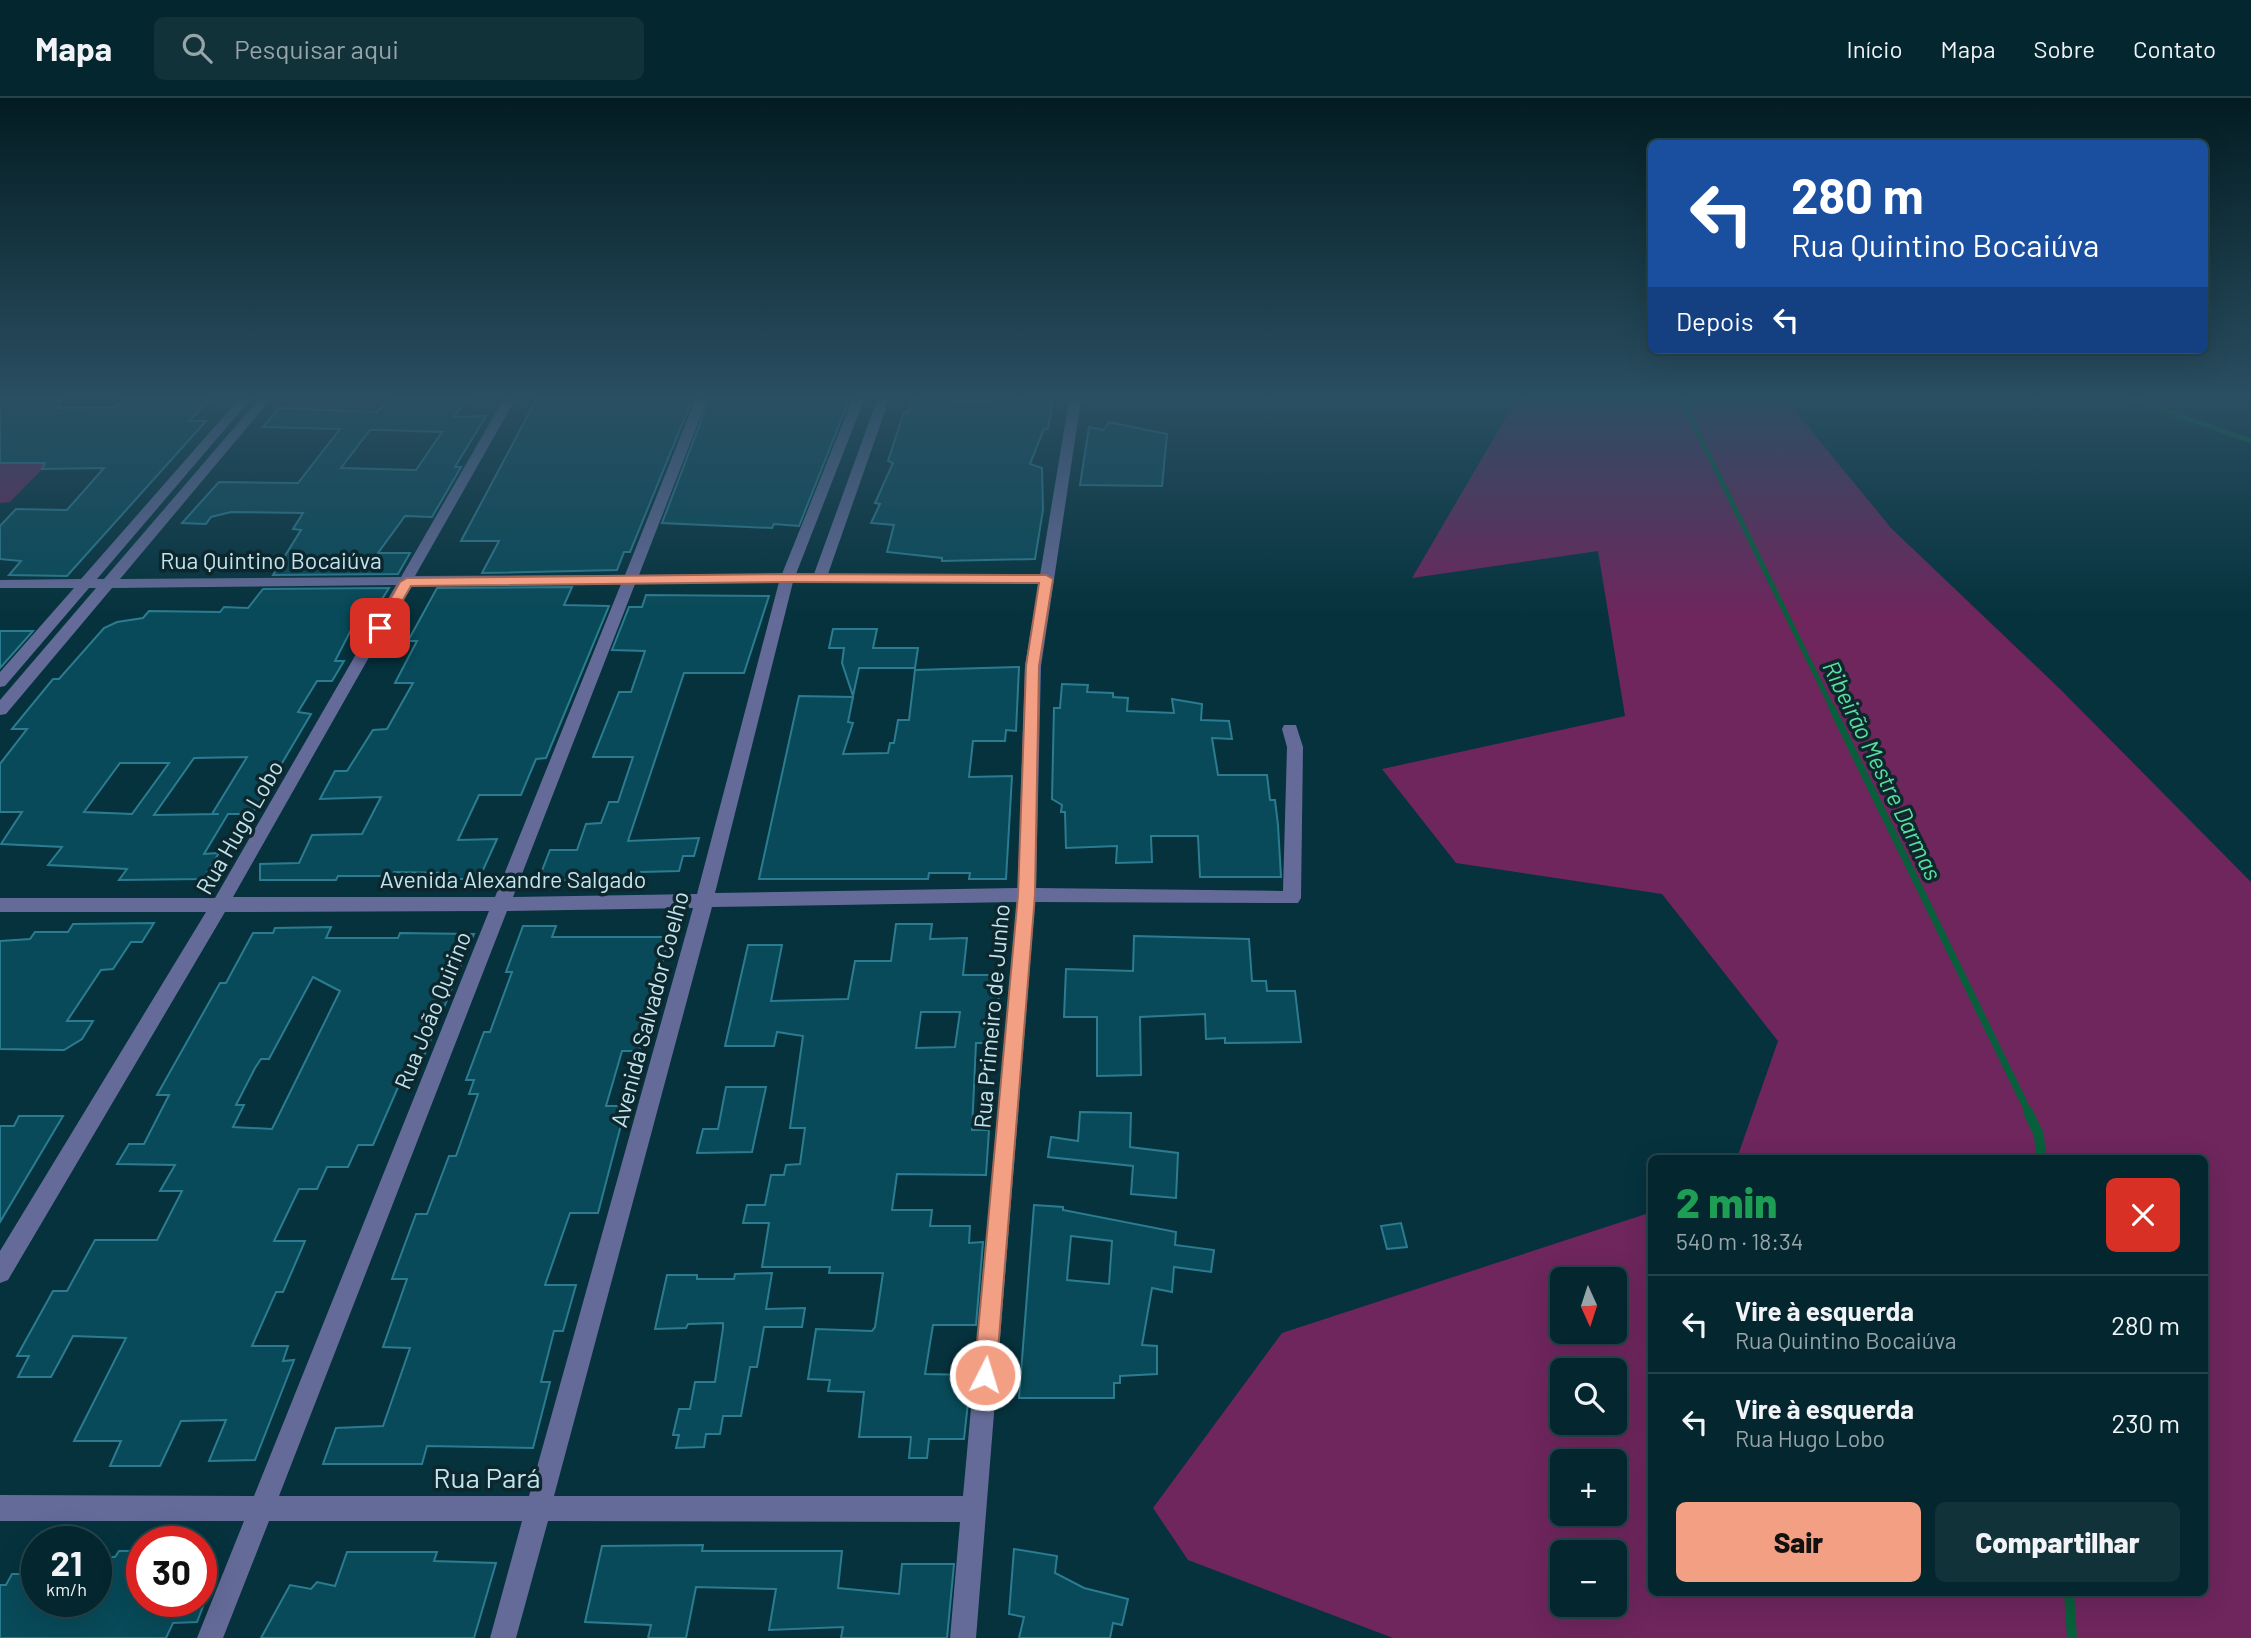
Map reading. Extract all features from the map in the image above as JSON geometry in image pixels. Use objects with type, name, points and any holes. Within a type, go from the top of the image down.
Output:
[{"type":"street","points":[[0,682],[182,472]]},
{"type":"street","points":[[0,710],[203,472]]},
{"type":"street","name":"Rua Hugo Lobo","points":[[0,1272],[220,904],[469,472]]},
{"type":"street","name":"Rua João Quirino","points":[[210,1638],[672,472]]},
{"type":"street","name":"Avenida Salvador Coelho","points":[[503,1638],[704,902],[787,578],[829,472]]},
{"type":"street","points":[[819,579],[857,472]]},
{"type":"street","name":"Rua Primeiro de Junho","points":[[963,1638],[1027,895],[1032,666],[1063,472]]},
{"type":"street","name":"Rua Quintino Bocaiúva","points":[[0,584],[787,578],[1046,579]]},
{"type":"street","name":"Avenida Alexandre Salgado","points":[[0,905],[500,904],[1027,895],[1292,898],[1295,747],[1290,729]]},
{"type":"street","name":"Rua Pará","points":[[0,1508],[974,1509]]},
{"type":"shaded area","points":[[0,472],[39,472],[10,502],[0,503]]},
{"type":"shaded area","points":[[1474,472],[1845,472],[1891,528],[2061,690],[2251,882],[2251,1638],[1393,1638],[1188,1560],[1153,1508],[1282,1333],[1648,1213],[1648,1596],[2208,1596],[2208,1155],[1738,1155],[1778,1041],[1662,894],[1456,863],[1382,769],[1625,716],[1598,551],[1412,578]]},
{"type":"building","points":[[101,472],[160,472],[67,576],[9,575],[21,561],[0,559],[0,526],[16,509],[67,510]]},
{"type":"building","points":[[307,472],[458,472],[432,517],[405,516],[378,553],[410,553],[398,574],[273,575],[301,530],[293,529],[303,513],[231,512],[211,517],[206,524],[182,523],[219,482],[298,483]]},
{"type":"building","points":[[498,472],[663,472],[630,552],[624,552],[617,570],[482,573],[499,541],[461,541]]},
{"type":"building","points":[[682,472],[820,472],[799,526],[774,524],[772,528],[662,523]]},
{"type":"building","points":[[889,472],[1042,472],[1043,510],[1035,559],[942,561],[942,558],[887,552],[894,525],[871,523],[880,504],[875,503]]},
{"type":"building","points":[[1082,472],[1163,472],[1162,486],[1080,485]]},
{"type":"building","points":[[572,587],[564,605],[609,606],[546,758],[536,759],[521,795],[479,795],[458,840],[497,839],[483,870],[477,870],[473,879],[448,879],[451,873],[394,872],[392,876],[338,876],[336,880],[260,880],[260,864],[299,863],[312,835],[362,834],[381,797],[320,799],[335,771],[347,771],[373,730],[387,729],[413,683],[395,683],[417,641],[408,641],[437,588]]},
{"type":"building","points":[[389,588],[369,620],[354,624],[335,661],[344,661],[332,681],[317,681],[298,712],[311,714],[252,814],[228,814],[204,854],[219,853],[203,879],[119,880],[127,869],[48,865],[62,847],[1,844],[22,812],[0,812],[0,764],[27,729],[12,729],[53,679],[59,679],[104,628],[117,622],[143,618],[149,611],[220,612],[224,607],[248,608],[263,589]],"holes":[[[247,757],[212,814],[219,814],[154,815],[194,758]],[[120,763],[169,763],[132,814],[84,812]]]},
{"type":"building","points":[[646,595],[769,596],[744,673],[684,673],[628,841],[699,838],[694,856],[683,856],[679,871],[641,872],[639,879],[538,881],[550,850],[577,850],[586,824],[601,823],[609,802],[618,802],[633,757],[593,757],[619,692],[631,692],[645,651],[612,650],[629,607],[642,607]]},
{"type":"building","points":[[833,629],[877,629],[873,648],[918,648],[915,668],[859,668],[853,696],[842,663],[844,648],[829,648]]},
{"type":"building","points":[[0,631],[33,631],[0,668]]},
{"type":"building","points":[[1019,667],[1016,731],[1006,730],[1005,741],[973,741],[969,777],[1012,776],[1006,879],[969,879],[970,873],[929,873],[928,879],[759,879],[799,696],[853,697],[848,722],[853,723],[843,754],[888,753],[890,743],[894,743],[898,720],[909,720],[915,670]]},
{"type":"building","points":[[1062,684],[1088,685],[1087,692],[1113,693],[1113,697],[1128,698],[1127,711],[1174,713],[1172,699],[1202,704],[1201,720],[1229,721],[1232,739],[1212,738],[1218,775],[1267,775],[1270,800],[1275,800],[1281,877],[1200,877],[1198,836],[1151,836],[1152,862],[1116,863],[1117,846],[1066,848],[1065,812],[1061,812],[1062,805],[1052,799],[1054,708],[1060,708]]},
{"type":"building","points":[[154,923],[142,942],[131,942],[113,969],[101,970],[67,1021],[93,1021],[82,1039],[64,1050],[0,1049],[0,941],[30,939],[35,932],[68,932],[73,924]]},
{"type":"building","points":[[896,924],[932,924],[930,939],[967,938],[963,975],[1002,975],[992,1043],[976,1043],[972,1130],[989,1130],[986,1175],[897,1174],[892,1210],[932,1210],[930,1226],[970,1226],[969,1243],[983,1242],[976,1325],[933,1325],[925,1374],[971,1375],[964,1439],[929,1439],[927,1458],[909,1458],[911,1437],[859,1437],[864,1392],[828,1391],[830,1380],[808,1379],[816,1329],[872,1331],[875,1327],[883,1273],[829,1273],[830,1267],[762,1267],[769,1223],[743,1223],[747,1205],[765,1205],[771,1175],[784,1175],[786,1165],[800,1164],[805,1128],[790,1128],[803,1036],[777,1032],[774,1046],[725,1046],[748,945],[782,945],[771,1001],[848,999],[855,961],[891,961]],"holes":[[[921,1012],[960,1012],[955,1047],[916,1048]]]},
{"type":"building","points":[[523,926],[556,926],[552,937],[669,937],[640,1051],[622,1051],[606,1106],[626,1106],[598,1213],[570,1213],[545,1285],[576,1285],[563,1331],[554,1331],[541,1382],[550,1382],[533,1448],[427,1446],[422,1464],[323,1464],[336,1428],[383,1426],[410,1348],[383,1347],[407,1279],[392,1279],[416,1214],[427,1214],[449,1156],[456,1156],[478,1094],[469,1094],[474,1080],[466,1080],[484,1032],[490,1032],[512,972],[506,972]]},
{"type":"building","points":[[331,927],[326,938],[398,938],[400,933],[474,934],[422,1061],[413,1061],[402,1078],[373,1145],[358,1145],[348,1167],[327,1167],[317,1189],[299,1189],[274,1241],[305,1241],[283,1292],[276,1292],[252,1346],[288,1346],[283,1361],[294,1360],[255,1460],[209,1461],[226,1420],[181,1421],[160,1466],[110,1466],[121,1441],[74,1441],[126,1338],[73,1336],[51,1377],[18,1377],[29,1356],[17,1356],[53,1291],[67,1291],[95,1240],[157,1240],[182,1191],[160,1191],[175,1165],[117,1164],[129,1144],[144,1144],[169,1095],[157,1095],[220,983],[226,983],[253,933],[273,933],[275,928]],"holes":[[[313,977],[340,991],[272,1129],[233,1127],[244,1105],[236,1105],[255,1068],[261,1059],[269,1059]]]},
{"type":"building","points":[[1134,936],[1249,939],[1252,981],[1266,981],[1267,991],[1295,991],[1301,1042],[1225,1043],[1225,1038],[1206,1039],[1205,1014],[1140,1017],[1141,1075],[1097,1076],[1097,1017],[1064,1017],[1066,969],[1133,971]]},
{"type":"building","points":[[726,1087],[766,1087],[752,1152],[697,1153],[703,1129],[718,1129]]},
{"type":"building","points":[[1080,1112],[1131,1113],[1130,1147],[1178,1153],[1176,1198],[1131,1194],[1133,1166],[1048,1157],[1051,1137],[1078,1141]]},
{"type":"building","points":[[19,1116],[63,1116],[0,1222],[0,1126],[14,1126]]},
{"type":"building","points":[[1034,1205],[1063,1207],[1063,1210],[1176,1232],[1175,1245],[1214,1250],[1211,1272],[1174,1267],[1172,1292],[1152,1288],[1142,1345],[1157,1346],[1157,1374],[1120,1376],[1120,1383],[1114,1383],[1114,1398],[1019,1398]],"holes":[[[1071,1236],[1112,1241],[1109,1284],[1067,1280]]]},
{"type":"building","points":[[1401,1223],[1407,1247],[1387,1249],[1381,1226]]},
{"type":"building","points":[[772,1273],[766,1309],[805,1308],[802,1327],[764,1327],[757,1367],[750,1367],[741,1416],[723,1416],[720,1434],[706,1434],[704,1447],[676,1448],[679,1435],[673,1435],[679,1409],[690,1409],[695,1382],[715,1382],[723,1323],[655,1329],[667,1275],[697,1275],[697,1279],[734,1279],[735,1274]]},
{"type":"building","points":[[703,1545],[702,1551],[842,1551],[838,1588],[899,1594],[902,1564],[954,1564],[947,1638],[841,1638],[843,1627],[769,1630],[776,1589],[696,1587],[686,1638],[648,1638],[651,1625],[585,1622],[602,1546]]},
{"type":"building","points":[[1014,1549],[1057,1556],[1055,1573],[1084,1588],[1128,1599],[1122,1625],[1113,1623],[1110,1638],[1019,1638],[1024,1617],[1009,1614]]},
{"type":"building","points":[[119,1551],[126,1551],[126,1617],[199,1617],[197,1622],[173,1623],[166,1638],[0,1638],[0,1585],[6,1585],[12,1574],[21,1574],[21,1617],[112,1617],[112,1557]]},
{"type":"building","points":[[347,1552],[437,1552],[434,1561],[496,1563],[474,1638],[261,1638],[290,1585],[311,1589],[317,1582],[335,1586]]},
{"type":"waterway","name":"Ribeirão Mestre Darmas","points":[[1717,472],[1833,710]]},
{"type":"waterway","name":"Ribeirão Mestre Darmas","points":[[1832,708],[2029,1113]]},
{"type":"waterway","name":"Ribeirão Mestre Darmas","points":[[2028,1112],[2039,1135],[2041,1155]]},
{"type":"waterway","name":"Ribeirão Mestre Darmas","points":[[2069,1596],[2072,1638]]},
{"type":"route","points":[[380,628],[407,582],[787,578],[1046,579],[1032,666],[1027,895],[985,1375]]}]
